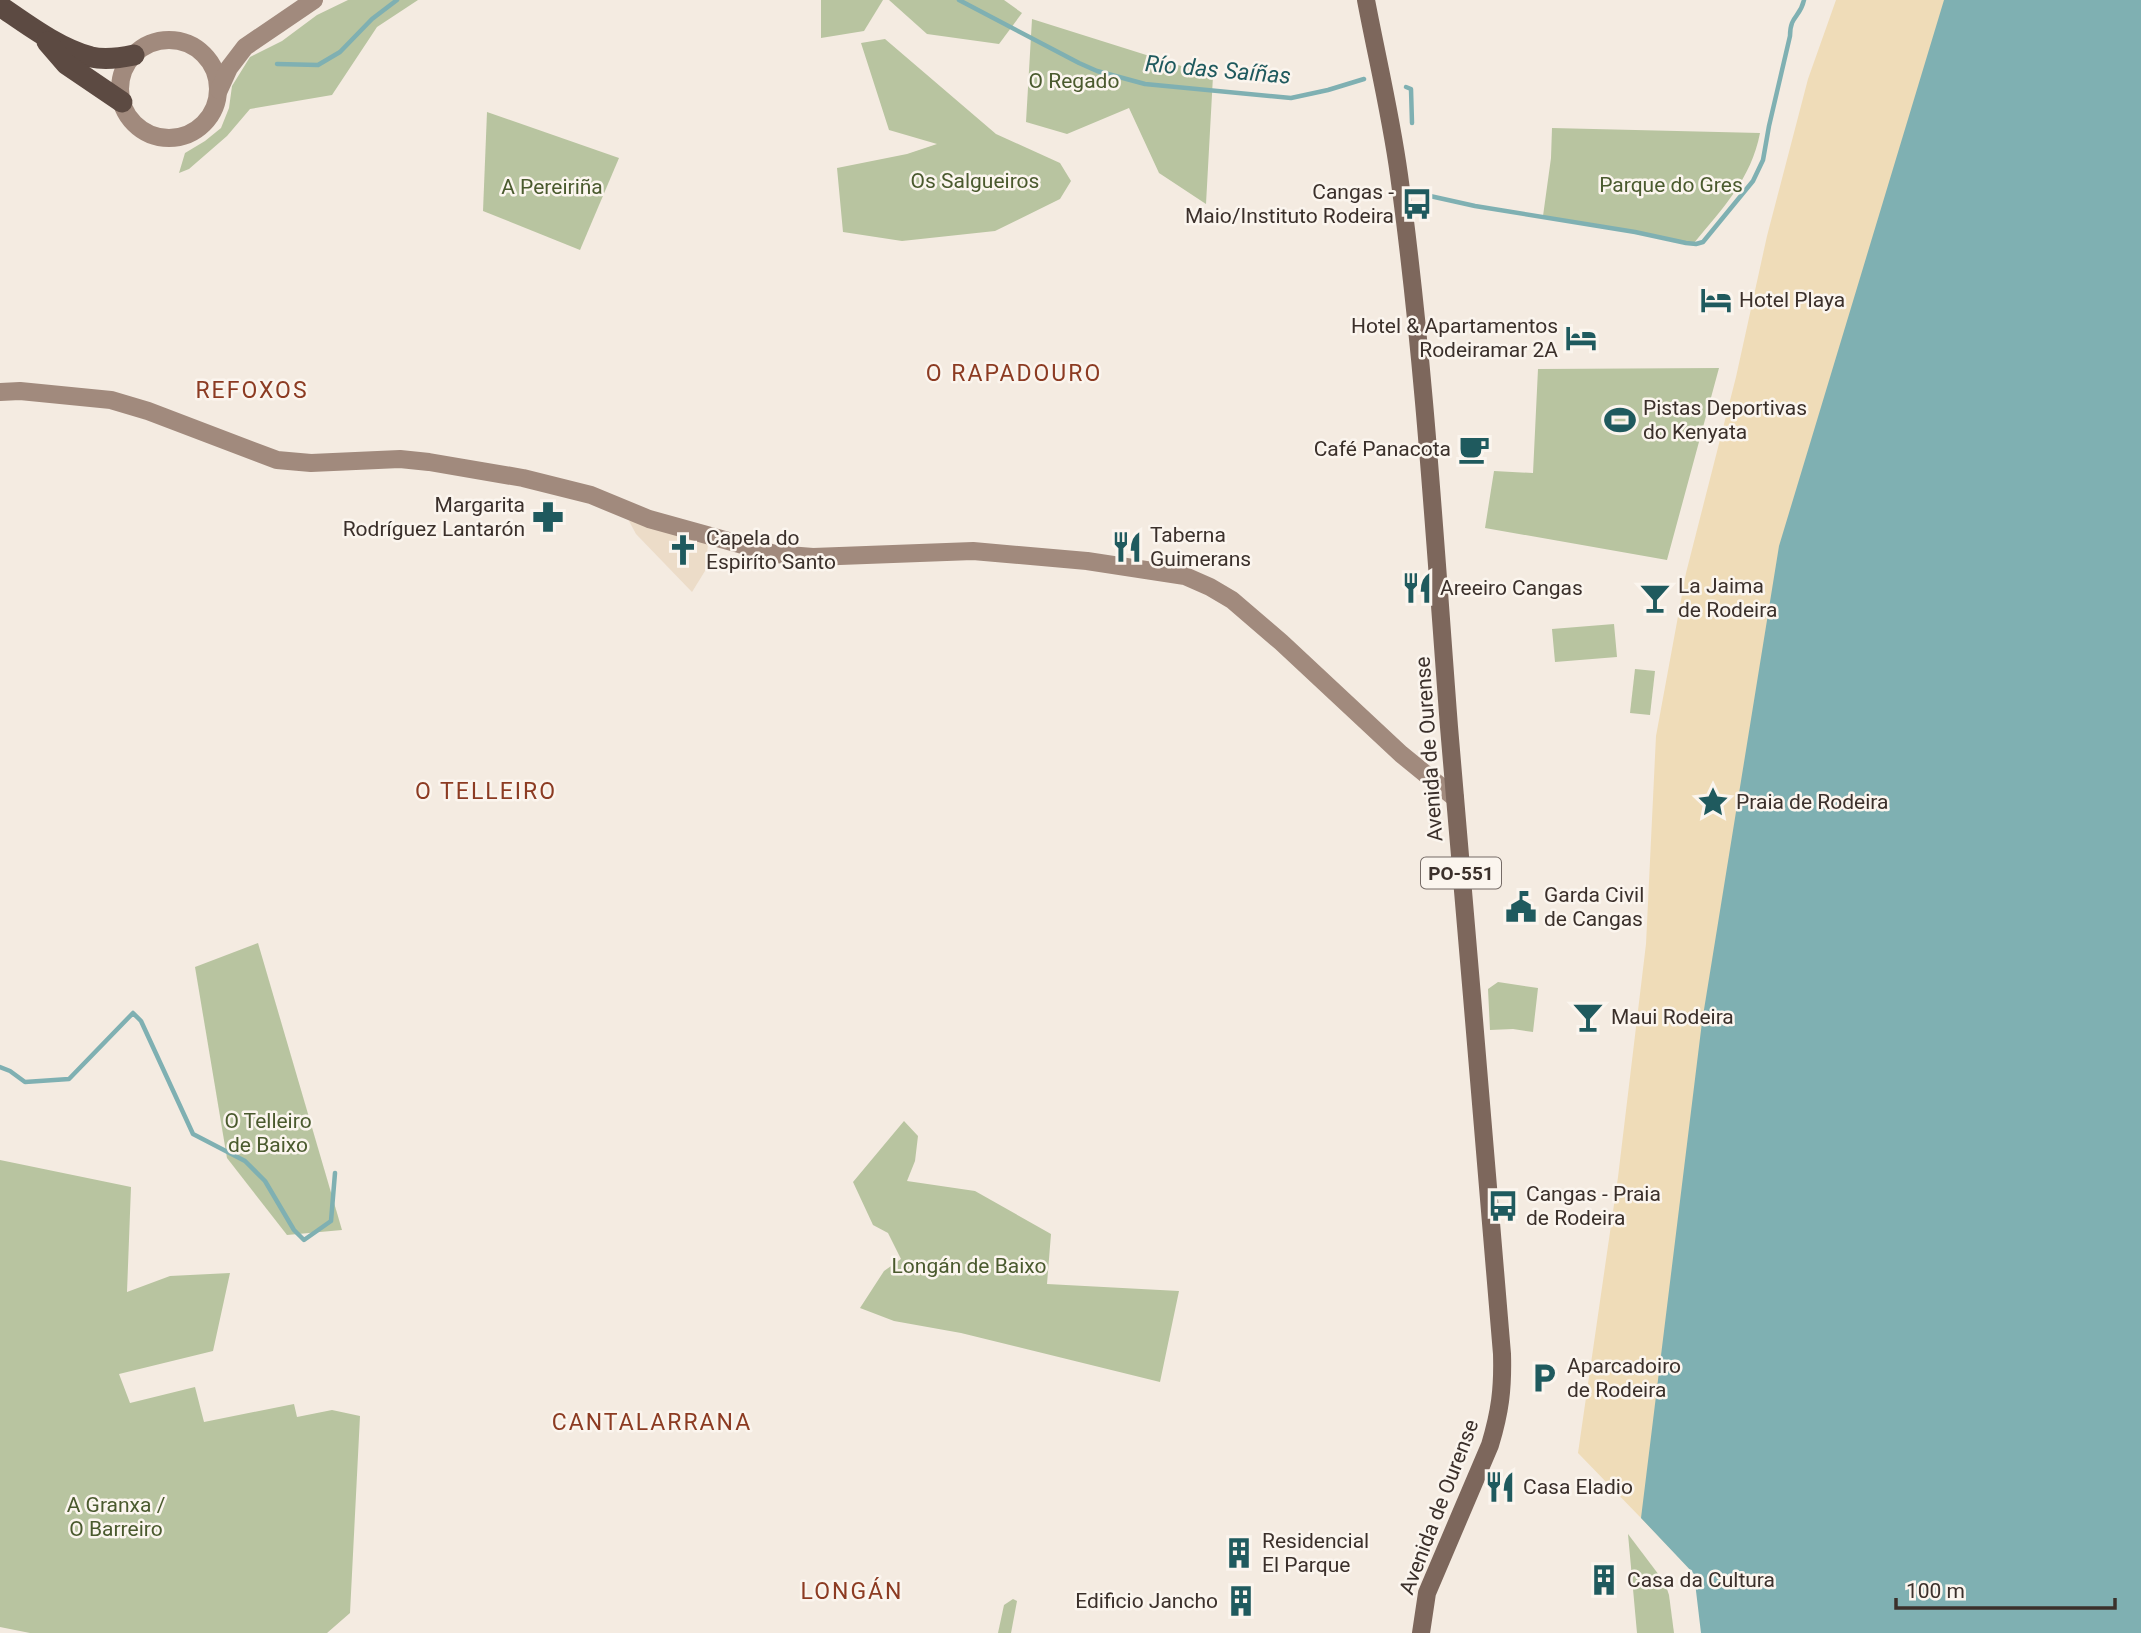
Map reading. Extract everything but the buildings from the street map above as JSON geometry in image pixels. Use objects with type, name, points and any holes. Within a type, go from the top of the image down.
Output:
[{"type":"highway","points":[[0,6],[39,33],[92,57],[117,58],[134,55]]},
{"type":"highway","points":[[39,33],[66,64],[122,102]]},
{"type":"main road","name":"Avenida de Ourense","points":[[1366,0],[1399,173],[1432,475],[1455,798],[1502,1354],[1502,1399],[1490,1445],[1427,1594],[1421,1633]]},
{"type":"street","points":[[219,90],[214,70],[202,53],[184,42],[173,40],[150,44],[134,55],[124,69],[120,85],[122,102],[134,123],[143,131],[161,138],[180,138],[195,132],[208,121],[229,68],[245,47],[314,0]]},
{"type":"street","points":[[202,53],[215,54],[245,47]]},
{"type":"street","points":[[0,392],[20,391],[111,400],[160,415],[276,460],[311,463],[400,459],[456,466],[545,484],[591,495],[649,519],[775,554],[813,557],[973,551],[1087,561],[1185,576],[1232,600],[1282,642],[1401,754],[1455,798]]},
{"type":"green space","points":[[348,0],[418,0],[377,27],[332,95],[250,109],[227,136],[189,169],[179,173],[185,153],[221,128],[229,108],[232,86],[250,57],[282,41],[317,15]]},
{"type":"green space","points":[[821,0],[883,0],[864,31],[821,38]]},
{"type":"green space","points":[[889,0],[1004,0],[1022,13],[999,44],[927,34]]},
{"type":"green space","name":"O Regado","points":[[1032,19],[1213,76],[1206,204],[1159,173],[1129,108],[1067,134],[1026,122]]},
{"type":"green space","name":"Os Salgueiros","points":[[885,39],[996,134],[1060,163],[1071,181],[1060,199],[995,231],[902,241],[843,232],[837,168],[907,154],[937,144],[889,130],[861,43]]},
{"type":"green space","name":"A Pereiriña","points":[[487,112],[619,158],[580,250],[483,211]]},
{"type":"green space","name":"Parque do Gres","points":[[1552,128],[1760,133],[1743,179],[1694,243],[1543,216]]},
{"type":"green space","name":"Pistas Deportivas do Kenyata","points":[[1719,368],[1667,560],[1485,528],[1494,471],[1533,473],[1538,369]]},
{"type":"green space","points":[[1614,624],[1617,657],[1555,662],[1552,629]]},
{"type":"green space","points":[[1635,669],[1655,671],[1650,715],[1630,713]]},
{"type":"green space","name":"O Telleiro de Baixo","points":[[258,943],[342,1230],[287,1235],[227,1158],[195,967]]},
{"type":"green space","points":[[1498,982],[1538,988],[1533,1032],[1490,1030],[1488,989]]},
{"type":"green space","name":"Longán de Baixo","points":[[904,1121],[918,1136],[915,1161],[907,1181],[975,1191],[1051,1234],[1047,1284],[1179,1291],[1160,1382],[961,1333],[894,1321],[860,1308],[884,1271],[901,1259],[888,1233],[873,1225],[853,1182]]},
{"type":"green space","name":"A Granxa / O Barreiro","points":[[0,1160],[131,1187],[127,1292],[170,1276],[230,1273],[213,1351],[119,1374],[130,1403],[195,1387],[204,1422],[294,1404],[297,1417],[332,1410],[360,1416],[350,1613],[327,1633],[30,1633],[0,1627]]},
{"type":"green space","points":[[1628,1534],[1665,1583],[1674,1633],[1637,1633]]},
{"type":"green space","points":[[1013,1599],[1017,1601],[1011,1633],[998,1633],[1004,1605]]},
{"type":"sand","name":"Praia de Rodeira","points":[[1836,0],[1980,0],[1672,1550],[1578,1453],[1618,1177],[1646,944],[1656,736],[1686,573],[1736,377],[1767,236],[1808,79]]},
{"type":"shaded area","points":[[649,519],[709,536],[705,571],[692,592],[636,534],[629,521]]},
{"type":"water","points":[[1944,0],[2141,0],[2141,1633],[1701,1633],[1694,1574],[1641,1518],[1702,1022],[1779,546]]},
{"type":"waterway","name":"Río das Saíñas","points":[[277,64],[318,65],[340,52],[372,19],[397,0]]},
{"type":"waterway","name":"Río das Saíñas","points":[[959,0],[1079,63],[1097,71],[1145,84],[1291,98],[1364,79]]},
{"type":"waterway","name":"Río das Saíñas","points":[[1421,194],[1686,243],[1703,242],[1753,181],[1763,160],[1793,20],[1804,0]]},
{"type":"waterway","name":"Río das Saíñas","points":[[1406,87],[1411,89],[1412,123]]},
{"type":"waterway","points":[[0,1067],[25,1082],[69,1079],[133,1013],[141,1021],[193,1134],[245,1161],[265,1181],[294,1230],[304,1240],[331,1221],[335,1173]]},
{"type":"place","name":"Cangas - Maio/Instituto Rodeira","points":[[1417,204]]},
{"type":"place","name":"Hotel Playa","points":[[1716,300]]},
{"type":"place","name":"Hotel & Apartamentos Rodeiramar 2A","points":[[1581,338]]},
{"type":"place","name":"Pistas Deportivas do Kenyata","points":[[1620,420]]},
{"type":"place","name":"Café Panacota","points":[[1474,449]]},
{"type":"place","name":"Margarita Rodríguez Lantarón","points":[[548,517]]},
{"type":"place","name":"Taberna Guimerans","points":[[1127,547]]},
{"type":"place","name":"Capela do Espiríto Santo","points":[[683,550]]},
{"type":"place","name":"Areeiro Cangas","points":[[1417,588]]},
{"type":"place","name":"La Jaima de Rodeira","points":[[1655,598]]},
{"type":"place","name":"Praia de Rodeira","points":[[1713,802]]},
{"type":"place","name":"Garda Civil de Cangas","points":[[1521,907]]},
{"type":"place","name":"Maui Rodeira","points":[[1588,1017]]},
{"type":"place","name":"Cangas - Praia de Rodeira","points":[[1503,1206]]},
{"type":"place","name":"Aparcadoiro de Rodeira","points":[[1544,1378]]},
{"type":"place","name":"Casa Eladio","points":[[1500,1487]]},
{"type":"place","name":"Residencial El Parque","points":[[1239,1553]]},
{"type":"place","name":"Casa da Cultura","points":[[1604,1580]]},
{"type":"place","name":"Edificio Jancho","points":[[1241,1601]]},
{"type":"district","name":"O RAPADOURO","points":[[1014,373]]},
{"type":"district","name":"REFOXOS","points":[[252,390]]},
{"type":"district","name":"O TELLEIRO","points":[[486,791]]},
{"type":"district","name":"CANTALARRANA","points":[[652,1422]]},
{"type":"district","name":"LONGÁN","points":[[852,1591]]}]
